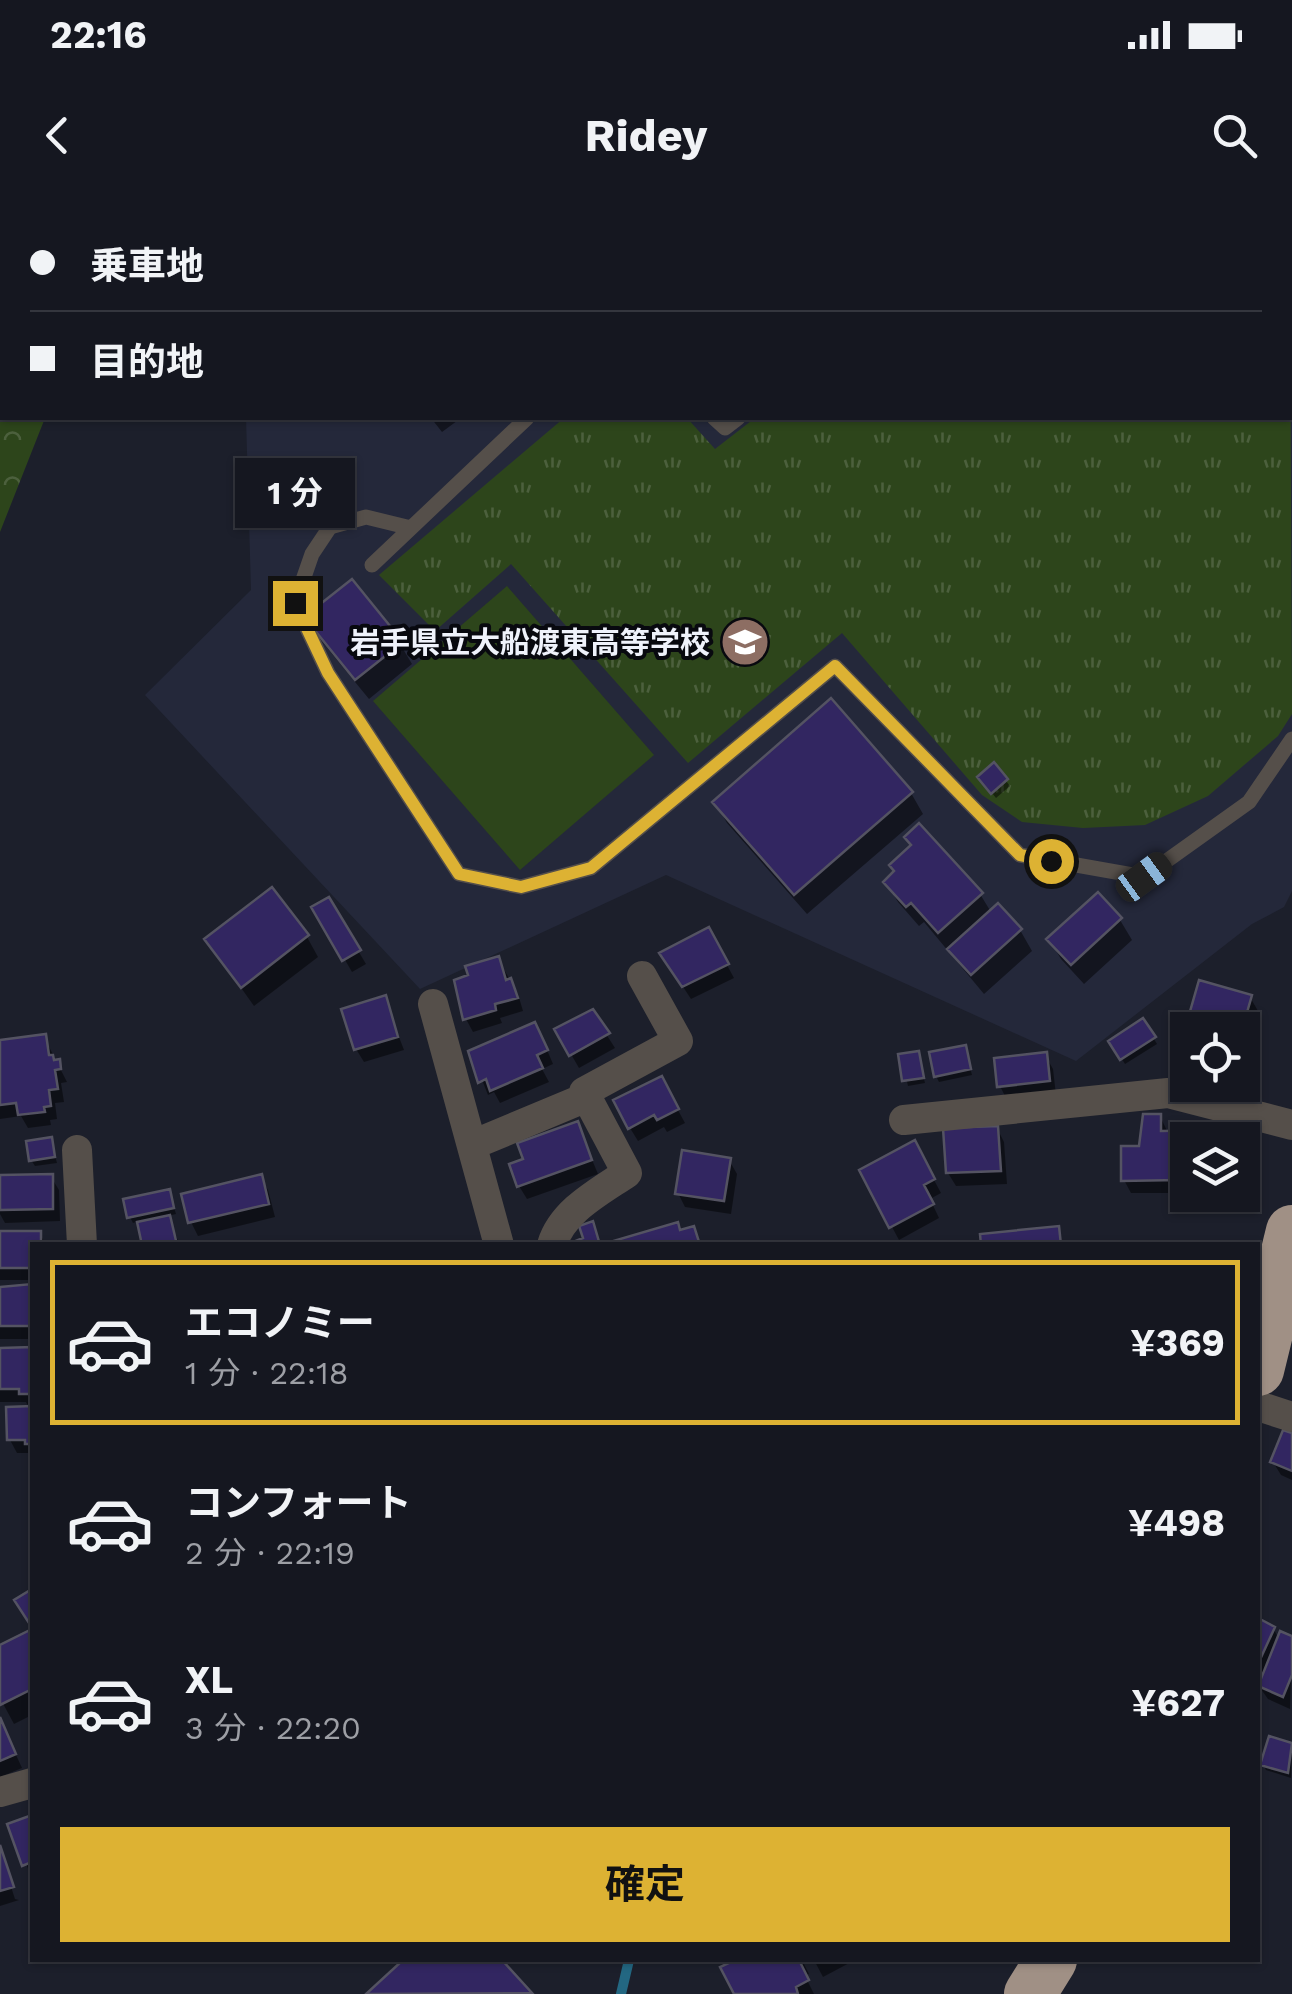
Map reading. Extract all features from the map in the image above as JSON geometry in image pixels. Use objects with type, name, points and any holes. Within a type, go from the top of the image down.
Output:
[{"type":"highway","points":[[1260,1362],[1292,1231]]},
{"type":"highway","points":[[1030,1994],[1050,1962]]},
{"type":"street","points":[[553,1242],[574,1210],[626,1173],[584,1092],[678,1042],[642,976]]},
{"type":"street","points":[[433,1004],[498,1242]]},
{"type":"street","points":[[904,1120],[1168,1093],[1292,1125]]},
{"type":"street","points":[[472,1145],[587,1097]]},
{"type":"street","points":[[77,1150],[82,1242]]},
{"type":"street","points":[[1260,1407],[1292,1416]]},
{"type":"street","points":[[0,1792],[30,1784]]},
{"type":"lane","points":[[372,566],[524,420]]},
{"type":"lane","points":[[716,420],[725,428],[735,420]]},
{"type":"lane","points":[[411,528],[366,517],[330,527],[312,554],[295,603],[328,673],[459,874],[521,887],[591,868],[835,666],[1020,855],[1144,877],[1248,802],[1292,739]]},
{"type":"shaded area","name":"岩手県立大船渡東高等学校","points":[[246,420],[1292,420],[1292,891],[1284,907],[1252,924],[1076,1061],[666,875],[420,989],[145,695],[251,590]]},
{"type":"green space","points":[[0,420],[44,420],[0,532]]},
{"type":"green space","points":[[562,420],[689,420],[715,449],[752,420],[1291,420],[1292,714],[1278,736],[1208,796],[1145,825],[1083,828],[1022,822],[982,795],[842,633],[688,763],[511,564],[435,631],[379,575]]},
{"type":"green space","points":[[507,586],[654,755],[520,870],[373,701]]},
{"type":"building","points":[[352,579],[403,642],[355,680],[304,617]]},
{"type":"building","points":[[831,698],[913,792],[794,895],[712,802]]},
{"type":"building","points":[[994,762],[1008,779],[991,794],[977,777]]},
{"type":"building","points":[[919,823],[983,893],[938,933],[911,903],[906,907],[883,882],[894,871],[889,865],[911,845],[904,837]]},
{"type":"building","points":[[272,887],[309,935],[241,988],[204,939]]},
{"type":"building","points":[[1098,892],[1122,918],[1071,965],[1046,939]]},
{"type":"building","points":[[329,897],[361,950],[342,961],[311,907]]},
{"type":"building","points":[[998,903],[1022,929],[971,975],[947,949]]},
{"type":"building","points":[[709,927],[729,964],[682,987],[659,953]]},
{"type":"building","points":[[499,956],[506,980],[511,978],[518,998],[463,1020],[454,980],[468,975],[465,966]]},
{"type":"building","points":[[1199,980],[1252,995],[1247,1012],[1190,1012]]},
{"type":"building","points":[[386,995],[398,1037],[354,1050],[341,1009]]},
{"type":"building","points":[[593,1009],[610,1033],[569,1056],[554,1029]]},
{"type":"building","points":[[1143,1018],[1156,1037],[1120,1060],[1108,1041]]},
{"type":"building","points":[[535,1022],[548,1050],[537,1055],[543,1068],[490,1091],[486,1079],[478,1083],[468,1051]]},
{"type":"building","points":[[46,1034],[49,1055],[60,1059],[61,1069],[55,1070],[58,1089],[49,1090],[51,1106],[44,1107],[45,1112],[18,1115],[16,1103],[0,1105],[0,1040]]},
{"type":"building","points":[[966,1045],[971,1069],[934,1077],[929,1052]]},
{"type":"building","points":[[919,1051],[924,1078],[902,1081],[898,1054]]},
{"type":"building","points":[[1047,1052],[1050,1081],[997,1087],[994,1058]]},
{"type":"building","points":[[662,1076],[679,1109],[657,1120],[654,1115],[628,1129],[613,1100]]},
{"type":"building","points":[[1143,1114],[1161,1114],[1161,1131],[1170,1131],[1170,1180],[1121,1181],[1121,1146],[1139,1146]]},
{"type":"building","points":[[578,1121],[592,1160],[517,1187],[509,1164],[523,1159],[517,1143]]},
{"type":"building","points":[[998,1126],[1001,1171],[946,1173],[943,1128]]},
{"type":"building","points":[[52,1137],[55,1157],[29,1161],[26,1141]]},
{"type":"building","points":[[915,1140],[935,1179],[924,1185],[934,1204],[889,1228],[859,1170]]},
{"type":"building","points":[[682,1150],[731,1158],[724,1201],[675,1194]]},
{"type":"building","points":[[53,1174],[53,1209],[0,1210],[0,1175]]},
{"type":"building","points":[[262,1174],[269,1204],[188,1223],[181,1194]]},
{"type":"building","points":[[170,1189],[174,1208],[127,1218],[123,1199]]},
{"type":"building","points":[[170,1215],[176,1242],[141,1242],[137,1222]]},
{"type":"building","points":[[593,1221],[599,1242],[573,1242],[583,1238],[579,1226]]},
{"type":"building","points":[[678,1222],[680,1230],[694,1226],[699,1242],[610,1242]]},
{"type":"building","points":[[1059,1226],[1061,1242],[981,1242],[980,1234]]},
{"type":"building","points":[[0,1231],[41,1231],[41,1242],[30,1242],[30,1268],[0,1268]]},
{"type":"building","points":[[30,1284],[30,1326],[0,1326],[0,1287]]},
{"type":"building","points":[[30,1347],[30,1394],[19,1394],[19,1389],[0,1389],[0,1348]]},
{"type":"building","points":[[30,1406],[30,1444],[25,1444],[25,1440],[7,1440],[6,1407]]},
{"type":"building","points":[[1283,1430],[1292,1433],[1292,1471],[1270,1462]]},
{"type":"building","points":[[30,1590],[30,1622],[29,1623],[14,1600]]},
{"type":"building","points":[[1260,1619],[1275,1627],[1260,1660]]},
{"type":"building","points":[[30,1630],[30,1690],[0,1705],[0,1645]]},
{"type":"building","points":[[1280,1631],[1292,1636],[1292,1675],[1283,1697],[1260,1687]]},
{"type":"building","points":[[0,1717],[16,1754],[0,1761]]},
{"type":"building","points":[[1269,1736],[1292,1743],[1288,1773],[1260,1765]]},
{"type":"building","points":[[30,1816],[30,1863],[22,1866],[7,1824]]},
{"type":"building","points":[[0,1845],[14,1887],[0,1891]]},
{"type":"building","points":[[401,1962],[504,1962],[532,1993],[366,1994]]},
{"type":"building","points":[[731,1962],[800,1962],[809,1980],[796,1987],[798,1994],[734,1994],[720,1967]]},
{"type":"waterway","points":[[621,1994],[629,1962]]},
{"type":"place","name":"岩手県立大船渡東高等学校","points":[[745,642]]},
{"type":"route","points":[[295,603],[328,673],[459,874],[521,887],[591,868],[835,666],[1020,855],[1051,861]]}]
